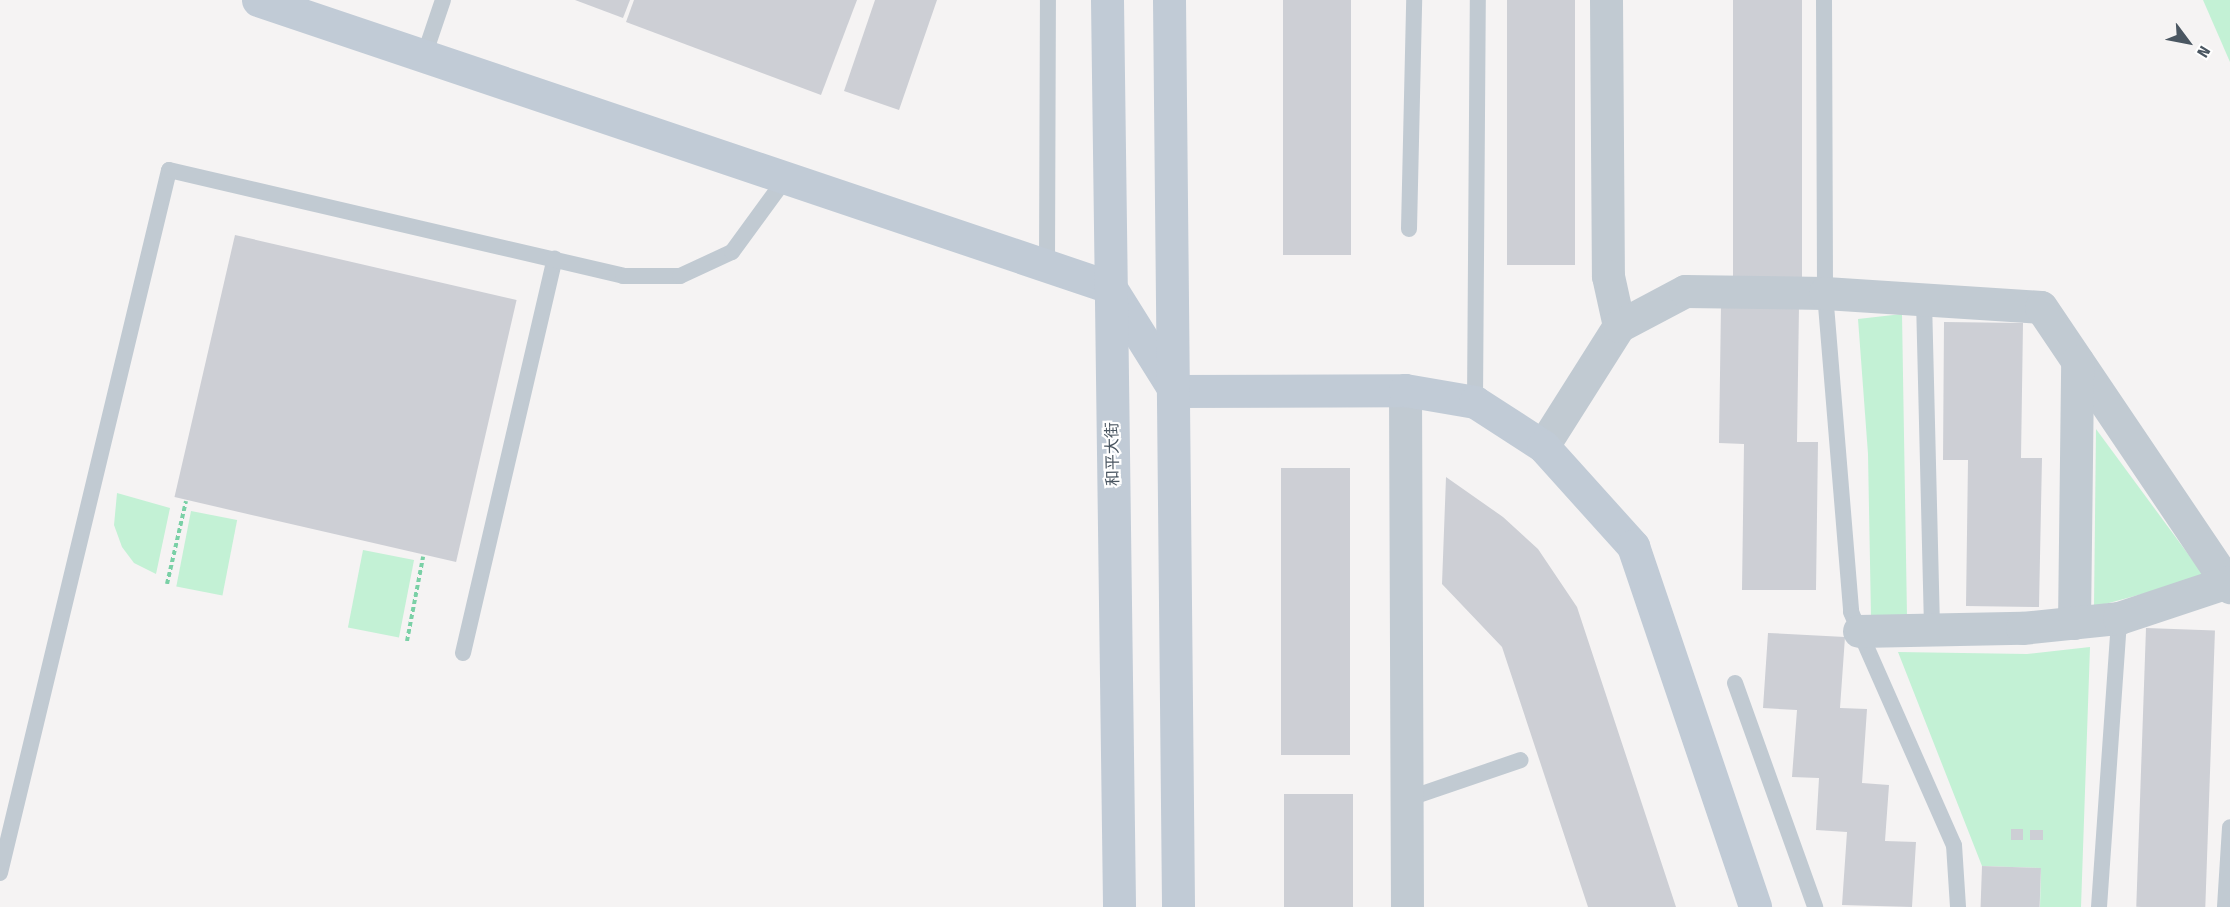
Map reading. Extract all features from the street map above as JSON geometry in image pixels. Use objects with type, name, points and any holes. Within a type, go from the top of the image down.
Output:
[{"type":"street","points":[[258,0],[1110,287],[1175,391]]},
{"type":"street","name":"和平大街","points":[[1107,0],[1119,907]]},
{"type":"street","points":[[1169,0],[1175,391],[1178,907]]},
{"type":"street","points":[[1606,0],[1608,276],[1618,326]]},
{"type":"street","points":[[1543,446],[1618,326],[1684,291],[1825,293],[2041,307],[2228,584],[2119,618],[2074,623],[1859,631]]},
{"type":"street","points":[[2074,623],[2077,361]]},
{"type":"street","points":[[1175,391],[1405,390],[1474,402],[1543,446],[1633,546],[1755,907]]},
{"type":"street","points":[[1405,390],[1407,907]]},
{"type":"lane","points":[[424,56],[443,0]]},
{"type":"lane","points":[[1047,266],[1048,0]]},
{"type":"lane","points":[[1409,229],[1414,0]]},
{"type":"lane","points":[[1474,402],[1478,0]]},
{"type":"lane","points":[[1824,0],[1825,293],[1851,612],[1954,845],[1958,907]]},
{"type":"lane","points":[[0,873],[169,170],[623,276],[680,276],[732,252],[786,178]]},
{"type":"lane","points":[[463,653],[555,259]]},
{"type":"lane","points":[[1924,300],[1932,630]]},
{"type":"lane","points":[[2099,907],[2119,618]]},
{"type":"lane","points":[[1735,682],[1815,907]]},
{"type":"lane","points":[[1407,799],[1521,760]]},
{"type":"lane","points":[[2225,907],[2230,827]]},
{"type":"path","points":[[167,585],[186,501]]},
{"type":"path","points":[[407,640],[423,557]]},
{"type":"green space","points":[[2203,0],[2230,0],[2230,62]]},
{"type":"green space","points":[[1902,314],[1907,616],[1871,617],[1868,454],[1858,319]]},
{"type":"green space","points":[[2096,429],[2205,577],[2094,607]]},
{"type":"green space","points":[[117,493],[170,508],[156,574],[134,563],[122,547],[114,525]]},
{"type":"green space","points":[[191,511],[237,520],[222,596],[176,587]]},
{"type":"green space","points":[[363,550],[414,560],[399,637],[348,628]]},
{"type":"green space","points":[[2090,647],[2081,907],[2040,907],[2041,868],[1982,866],[1898,652],[2027,654]]},
{"type":"building","points":[[575,0],[630,0],[623,18]]},
{"type":"building","points":[[634,0],[857,0],[821,95],[626,22]]},
{"type":"building","points":[[875,0],[937,0],[899,110],[844,91]]},
{"type":"building","points":[[1283,0],[1351,0],[1351,255],[1283,255]]},
{"type":"building","points":[[1507,0],[1575,0],[1575,265],[1507,265]]},
{"type":"building","points":[[1733,0],[1802,0],[1802,277],[1733,277]]},
{"type":"building","points":[[235,235],[517,300],[456,562],[174,497]]},
{"type":"building","points":[[1721,305],[1799,306],[1797,442],[1818,442],[1816,590],[1742,590],[1744,444],[1719,443]]},
{"type":"building","points":[[1944,322],[2023,323],[2021,458],[2042,458],[2039,607],[1966,606],[1968,460],[1943,460]]},
{"type":"building","points":[[1281,468],[1350,468],[1350,755],[1281,755]]},
{"type":"building","points":[[1446,477],[1503,517],[1538,549],[1577,607],[1676,907],[1588,907],[1502,647],[1442,584]]},
{"type":"building","points":[[2146,628],[2215,630],[2205,907],[2136,907]]},
{"type":"building","points":[[1768,633],[1845,637],[1840,708],[1867,709],[1862,783],[1889,785],[1885,841],[1916,842],[1912,907],[1842,905],[1847,832],[1816,830],[1819,778],[1792,777],[1797,710],[1763,708]]},
{"type":"building","points":[[1284,794],[1353,794],[1353,907],[1284,907]]},
{"type":"building","points":[[2011,829],[2023,829],[2023,840],[2011,840]]},
{"type":"building","points":[[2030,830],[2043,830],[2043,840],[2030,840]]},
{"type":"building","points":[[1982,866],[2041,868],[2040,907],[1981,907]]}]
